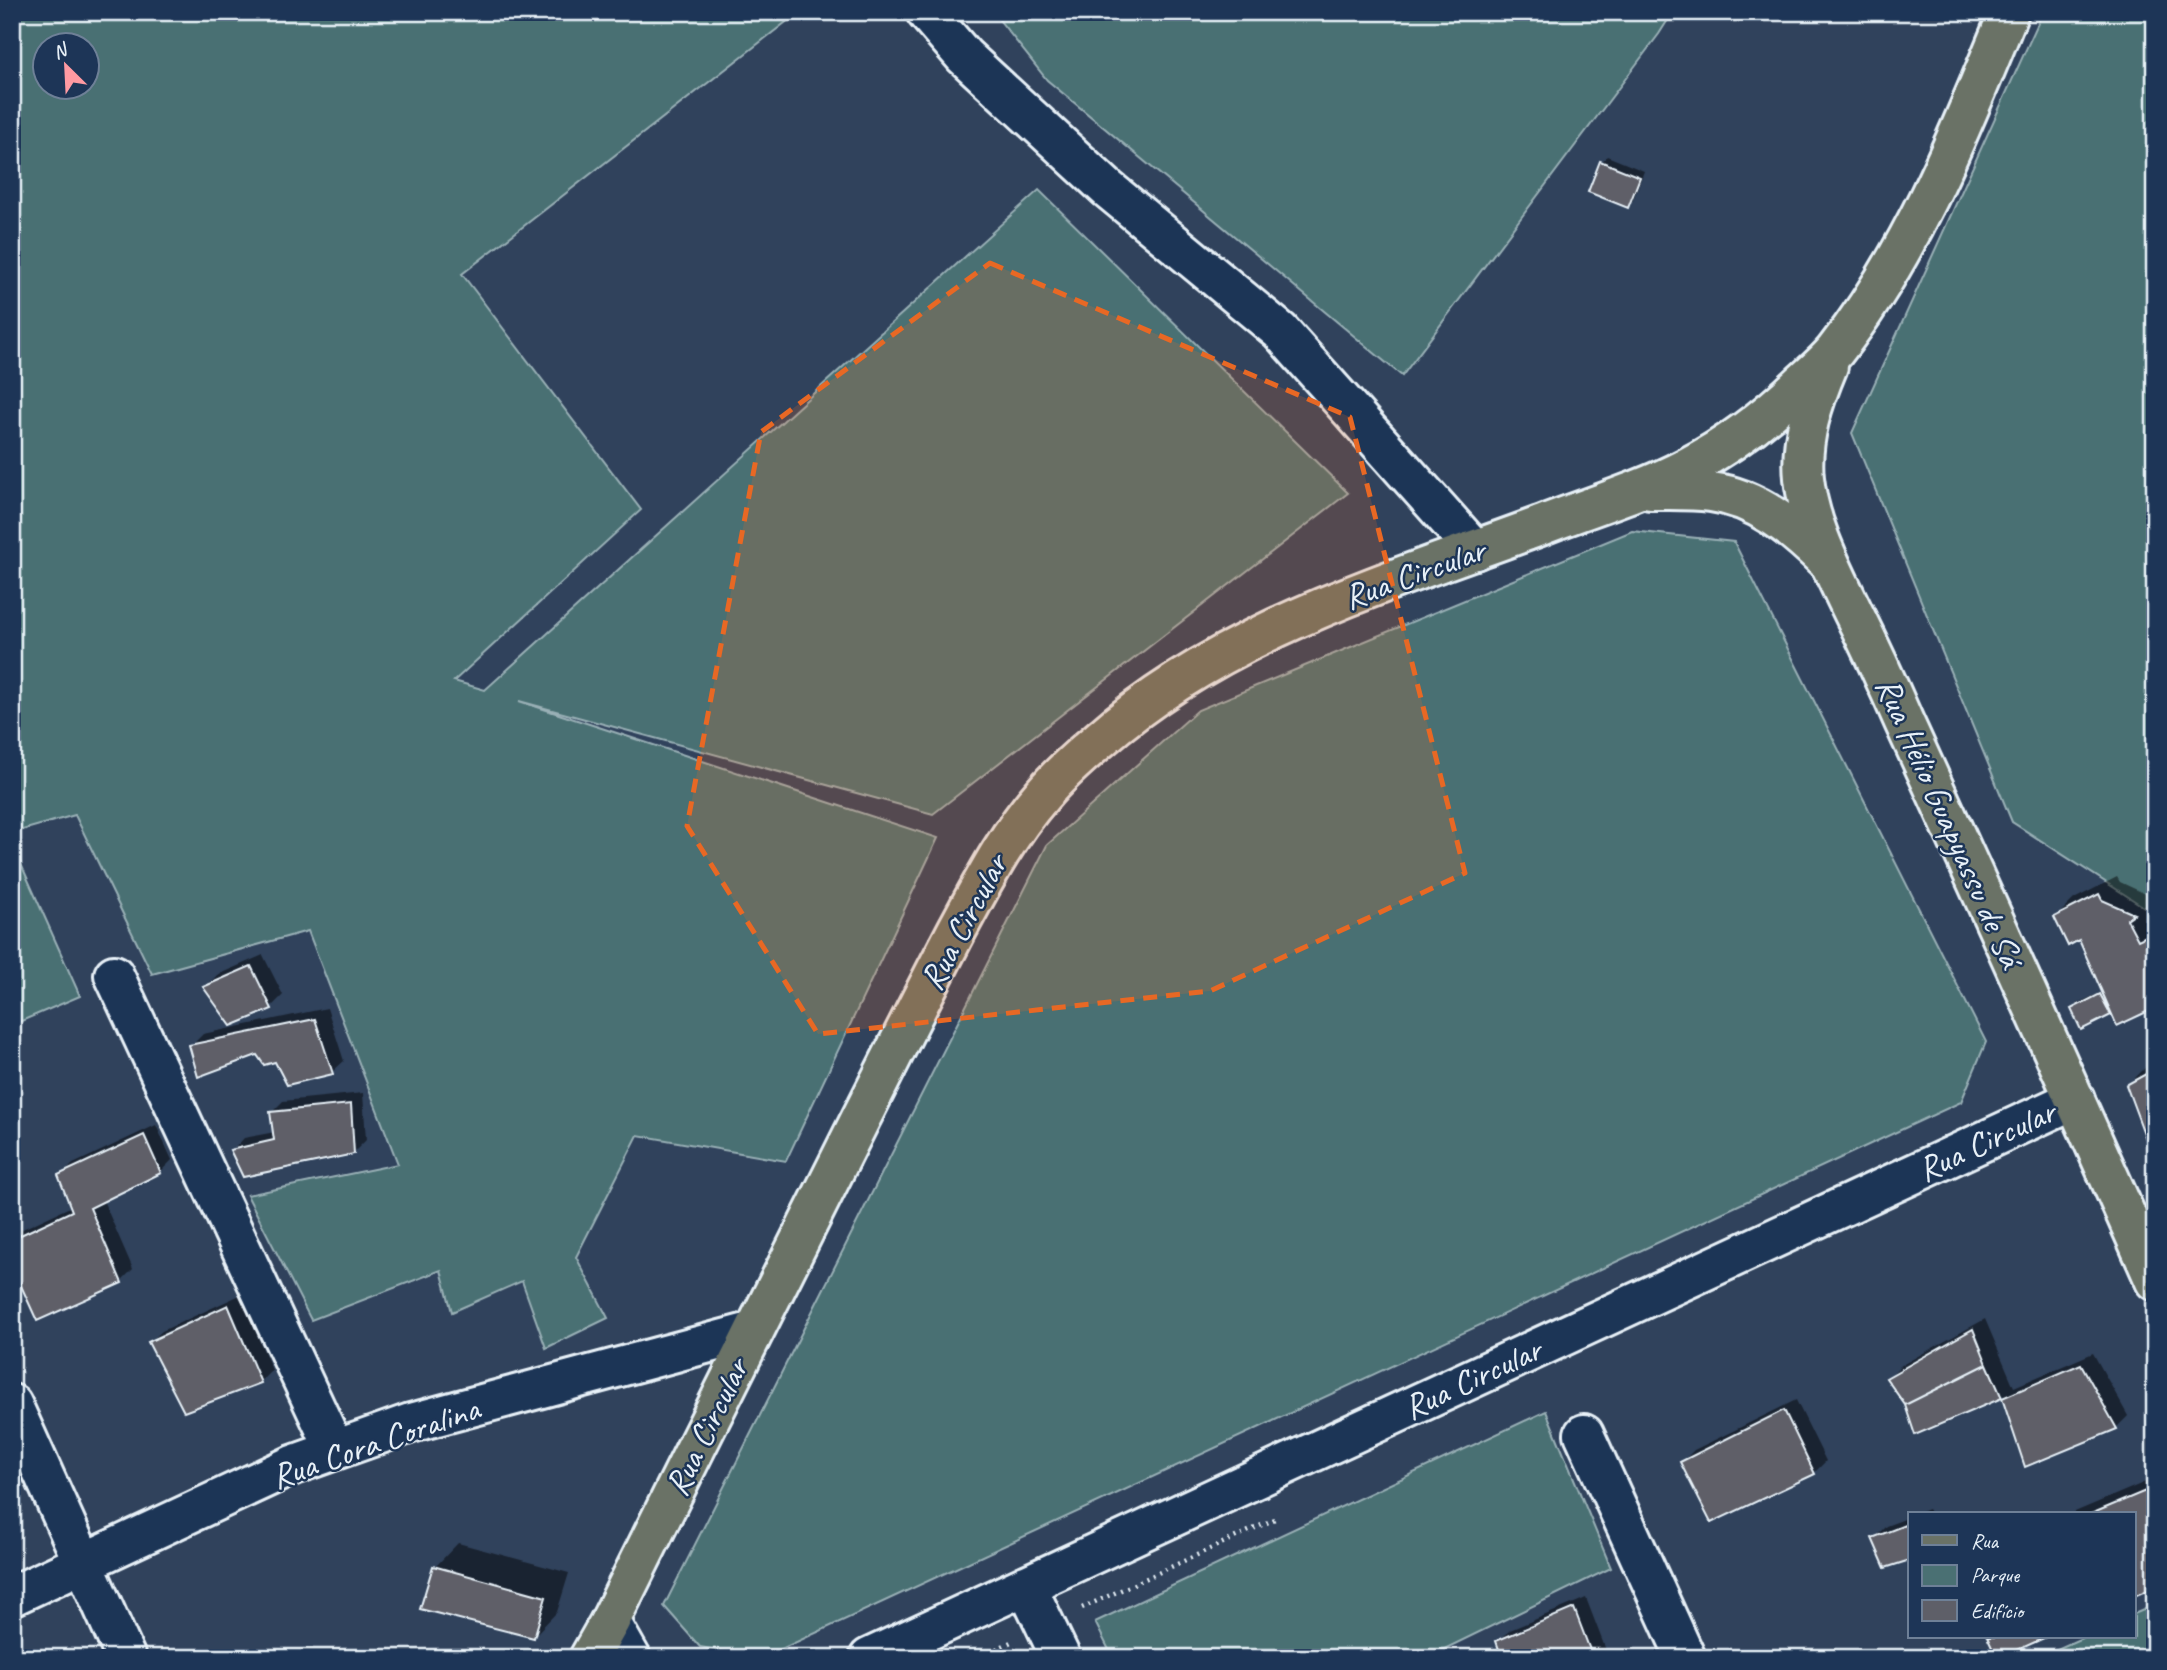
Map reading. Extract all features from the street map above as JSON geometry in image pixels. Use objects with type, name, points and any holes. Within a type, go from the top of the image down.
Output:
[{"type":"main road","points":[[1833,354],[1883,282],[1917,221],[1947,160],[2009,12]]},
{"type":"main road","name":"Rua Circular","points":[[589,1658],[988,872],[1043,793],[1099,740],[1150,699],[1196,668],[1314,610],[1683,470],[1760,422],[1833,354]]},
{"type":"main road","name":"Rua Hélio Guapyassu de Sá","points":[[1833,354],[1813,402],[1805,434],[1804,458],[1804,479],[1810,503],[1831,565],[2075,1099],[2155,1281]]},
{"type":"main road","name":"Rua Circular","points":[[1636,489],[1712,492],[1736,498],[1756,506],[1794,529],[1831,565]]},
{"type":"street","points":[[926,12],[964,55],[1108,189],[1280,331],[1475,550]]},
{"type":"street","points":[[114,975],[335,1450]]},
{"type":"street","name":"Rua Circular","points":[[869,1658],[2075,1099]]},
{"type":"street","name":"Rua Cora Coralina","points":[[12,1596],[293,1465],[335,1450],[411,1423],[754,1331]]},
{"type":"street","points":[[12,1404],[126,1658]]},
{"type":"street","points":[[1584,1434],[1686,1658]]},
{"type":"street","points":[[1026,1585],[1061,1658]]},
{"type":"street","points":[[610,1620],[631,1658]]},
{"type":"highlighted area","points":[[990,263],[1350,417],[1465,873],[1210,991],[818,1034],[687,826],[761,432]]},
{"type":"green space","points":[[12,12],[799,12],[462,274],[641,510],[454,681],[485,690],[1039,190],[1348,493],[933,814],[519,701],[938,838],[786,1161],[638,1135],[576,1257],[608,1318],[546,1348],[522,1281],[452,1312],[441,1270],[311,1320],[247,1195],[398,1164],[308,931],[152,974],[75,815],[12,833]]},
{"type":"green space","points":[[993,12],[1673,12],[1402,376],[1047,80]]},
{"type":"green space","points":[[2043,12],[2155,12],[2155,914],[2012,822],[1852,433]]},
{"type":"green space","points":[[1632,531],[1734,542],[1986,1042],[1961,1102],[762,1658],[700,1647],[664,1606],[1047,845],[1198,710]]},
{"type":"green space","points":[[12,844],[80,996],[12,1025]]},
{"type":"green space","points":[[1546,1411],[1611,1568],[1426,1658],[1113,1658],[1095,1622]]},
{"type":"green space","points":[[2155,1605],[2155,1658],[2037,1658],[2082,1638],[2136,1638],[2136,1613]]},
{"type":"building","points":[[1600,161],[1640,177],[1628,208],[1588,192]]},
{"type":"building","points":[[2099,894],[2102,900],[2134,914],[2127,919],[2138,940],[2155,932],[2155,1008],[2117,1026],[2079,940],[2068,946],[2054,917]]},
{"type":"building","points":[[251,966],[272,1009],[231,1026],[203,987]]},
{"type":"building","points":[[2100,994],[2111,1015],[2081,1030],[2071,1009]]},
{"type":"building","points":[[315,1019],[333,1074],[287,1085],[275,1062],[264,1065],[257,1055],[198,1077],[189,1045]]},
{"type":"building","points":[[2155,1069],[2155,1135],[2146,1139],[2126,1085]]},
{"type":"building","points":[[351,1104],[354,1154],[243,1177],[230,1150],[274,1140],[270,1112]]},
{"type":"building","points":[[144,1135],[161,1173],[90,1208],[122,1283],[37,1321],[12,1266],[12,1239],[72,1211],[58,1175]]},
{"type":"building","points":[[228,1305],[261,1383],[184,1412],[148,1342]]},
{"type":"building","points":[[1973,1329],[1987,1364],[1905,1405],[1886,1378]]},
{"type":"building","points":[[1987,1364],[2002,1398],[1915,1435],[1905,1405]]},
{"type":"building","points":[[2081,1364],[2117,1429],[2025,1467],[2002,1398]]},
{"type":"building","points":[[1784,1410],[1815,1474],[1711,1523],[1680,1462]]},
{"type":"building","points":[[2155,1487],[2155,1587],[2136,1595],[2136,1512],[2096,1512]]},
{"type":"building","points":[[1908,1524],[1908,1561],[1885,1568],[1872,1538]]},
{"type":"building","points":[[433,1566],[546,1597],[534,1638],[420,1609]]},
{"type":"building","points":[[1574,1608],[1593,1658],[1502,1658],[1496,1641]]},
{"type":"building","points":[[1987,1638],[2044,1638],[2000,1658],[1997,1658]]}]
